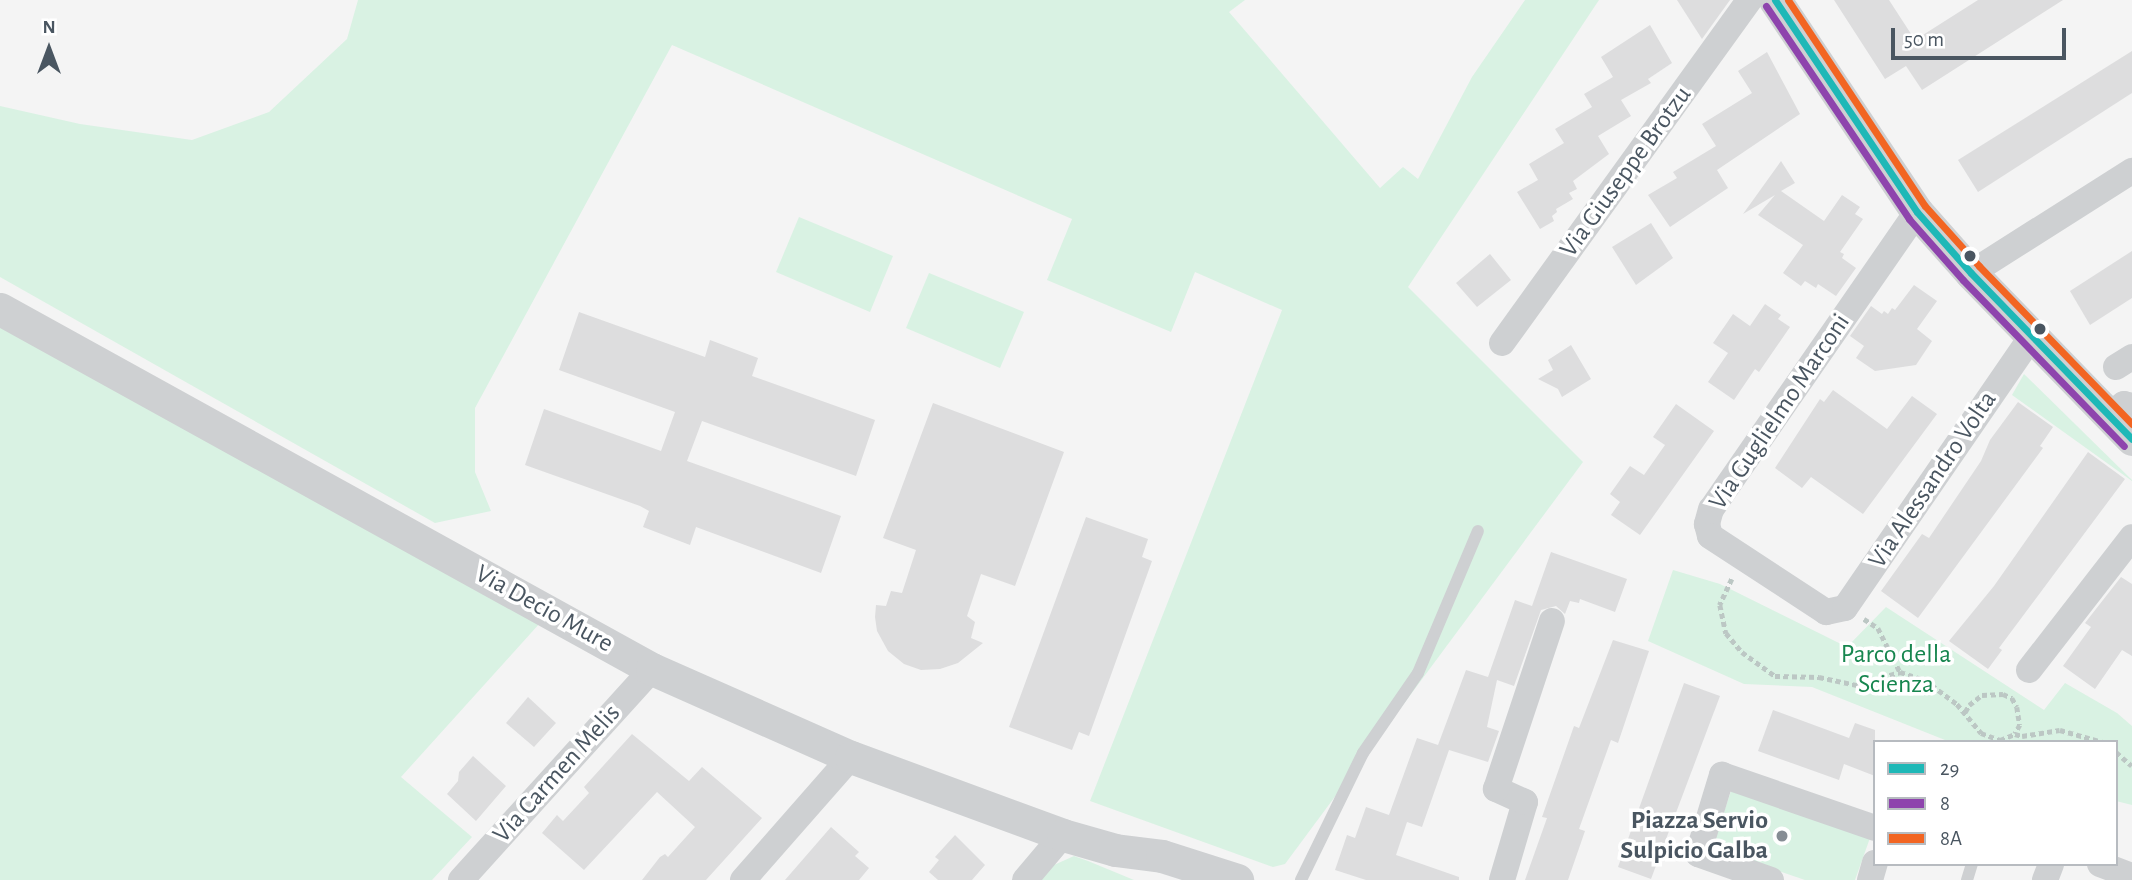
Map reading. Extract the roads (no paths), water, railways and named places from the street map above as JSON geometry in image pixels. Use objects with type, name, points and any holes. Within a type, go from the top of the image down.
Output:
[{"type":"street","name":"Via Giuseppe Brotzu","points":[[1502,343],[1749,0]]},
{"type":"street","points":[[1775,0],[1917,212],[2031,337],[2120,411],[2132,439]]},
{"type":"street","points":[[1970,273],[2132,171]]},
{"type":"street","name":"Via Guglielmo Marconi","points":[[1836,610],[1742,558],[1710,536],[1707,524],[1711,509],[1917,212]]},
{"type":"street","name":"Via Decio Mure","points":[[0,309],[652,669],[851,757],[1063,835],[1115,850],[1162,856],[1237,880]]},
{"type":"street","name":"Via Alessandro Volta","points":[[1836,610],[2031,337]]},
{"type":"street","points":[[2023,681],[2132,537]]},
{"type":"street","points":[[1502,880],[1525,802],[1496,789],[1552,621]]},
{"type":"street","name":"Via Carmen Melis","points":[[461,880],[652,669]]},
{"type":"street","points":[[743,880],[851,757]]},
{"type":"street","points":[[1771,880],[1698,854],[1722,775],[1873,827]]},
{"type":"street","points":[[1025,880],[1063,835]]},
{"type":"street","name":"Via Decio Mure","points":[[1115,850],[1158,880]]},
{"type":"street","points":[[2105,866],[2132,876]]},
{"type":"lane","points":[[1301,880],[1363,753],[1418,673],[1478,531]]},
{"type":"place","name":"Piazza Servio Sulpicio Galba","points":[[1782,836]]},
{"type":"park label","name":"Parco della Scienza","points":[[1896,670]]}]
